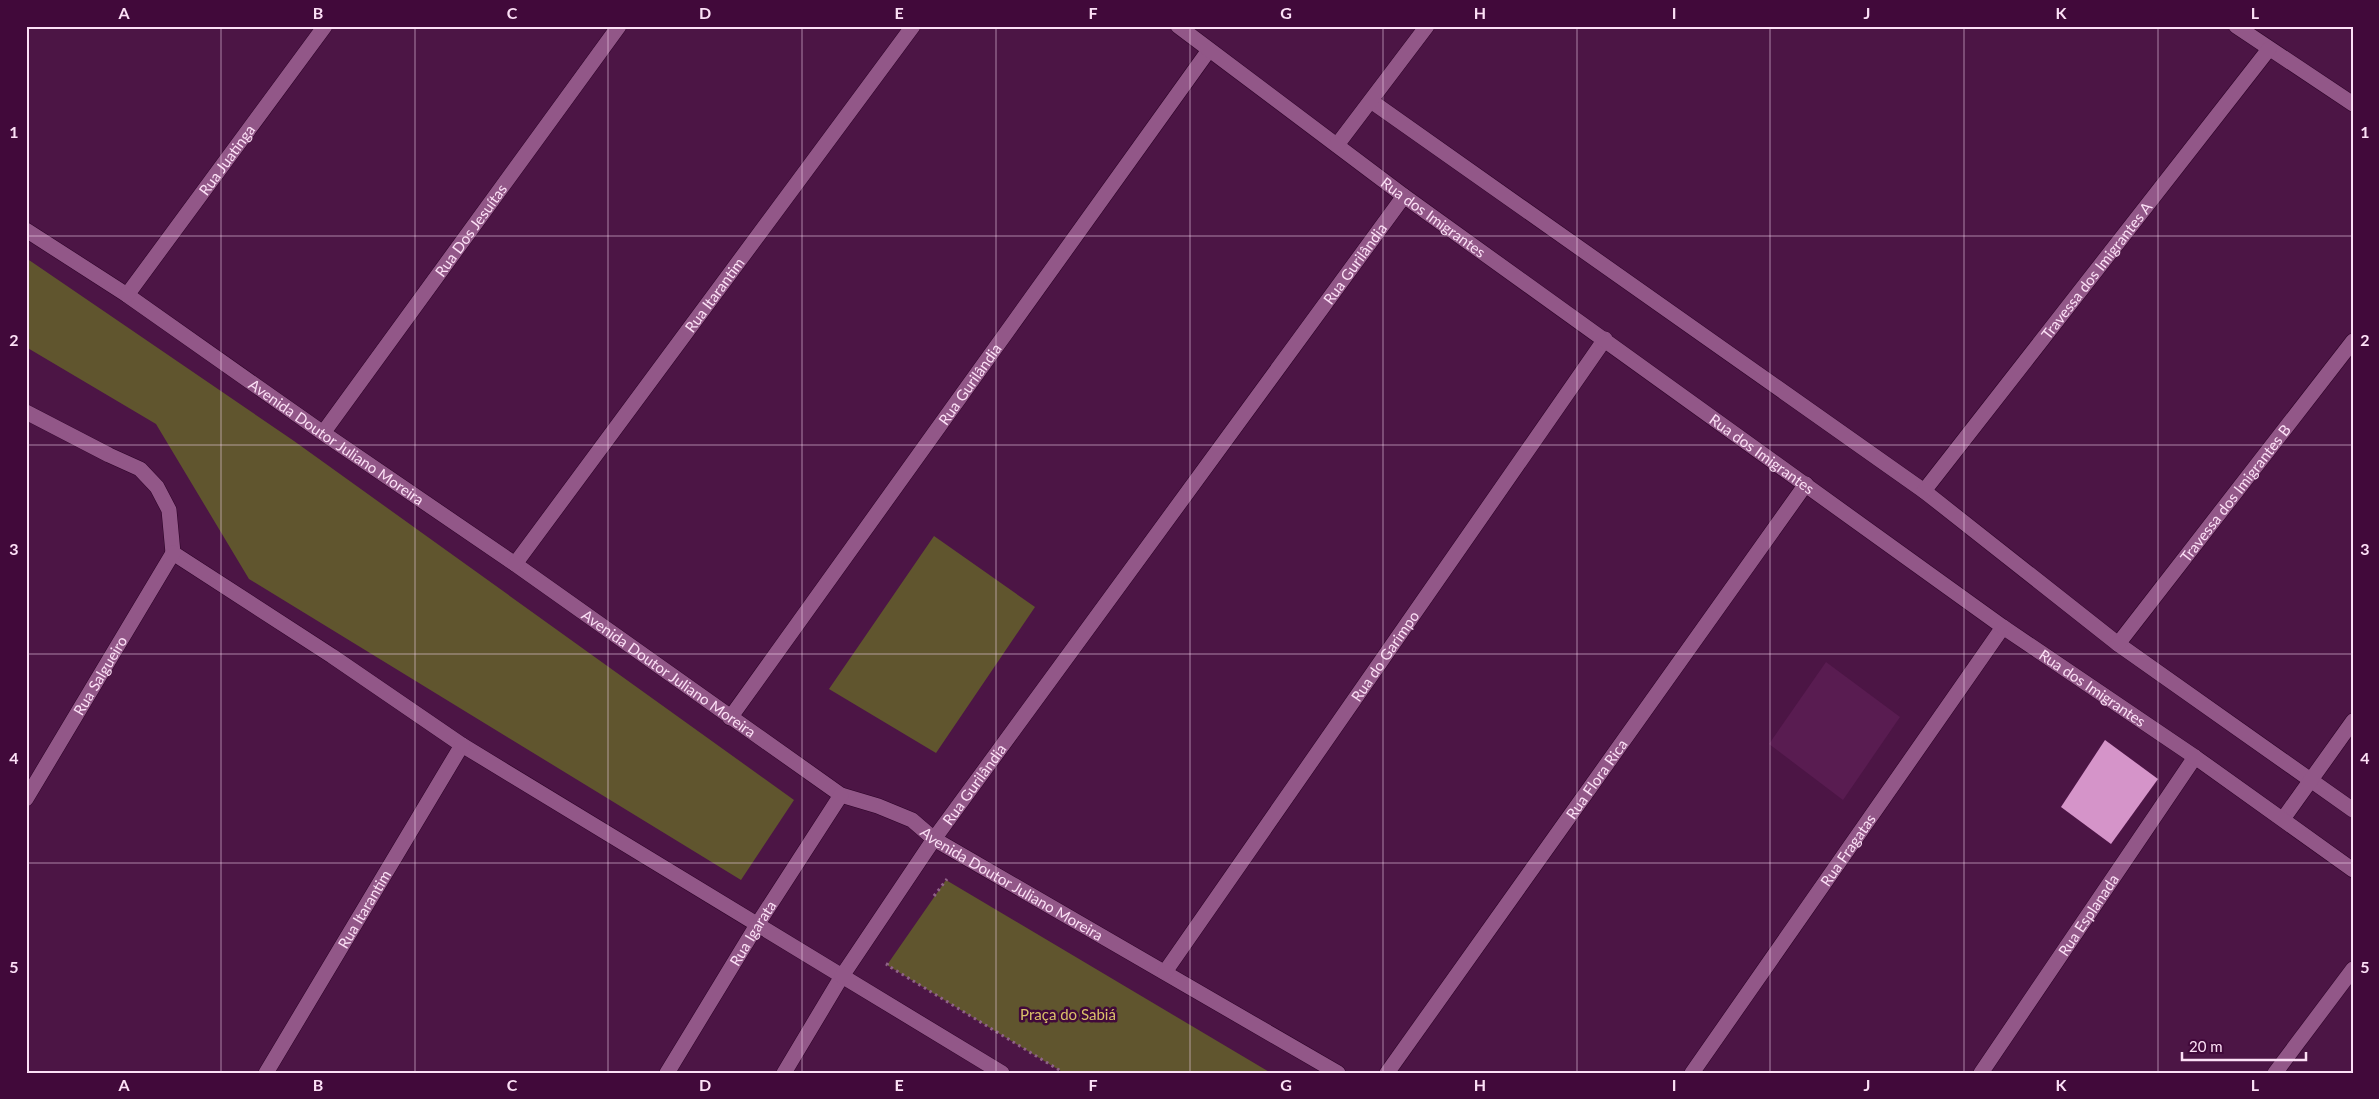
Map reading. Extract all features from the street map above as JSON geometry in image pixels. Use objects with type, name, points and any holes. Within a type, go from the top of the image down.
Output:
[{"type":"street","name":"Rua Juatinga","points":[[127,295],[325,26]]},
{"type":"street","name":"Rua Dos Jesuítas","points":[[323,433],[619,26]]},
{"type":"street","name":"Rua Itarantim","points":[[515,564],[912,26]]},
{"type":"street","name":"Rua dos Imigrantes","points":[[1178,26],[1404,196],[2003,626],[2195,757],[2353,870]]},
{"type":"street","points":[[1337,145],[1428,26]]},
{"type":"street","points":[[2236,26],[2353,104]]},
{"type":"street","name":"Travessa dos Imigrantes A","points":[[1924,491],[2269,49]]},
{"type":"street","name":"Rua Gurilândia","points":[[730,718],[1210,50]]},
{"type":"street","points":[[1371,101],[1924,491],[2118,644],[2353,810]]},
{"type":"street","name":"Rua Gurilândia","points":[[934,839],[1404,196]]},
{"type":"street","name":"Avenida Doutor Juliano Moreira","points":[[26,230],[127,295],[323,433],[515,564],[841,795],[878,806],[912,820],[934,839],[1338,1073]]},
{"type":"street","name":"Rua do Garimpo","points":[[1165,972],[1605,339]]},
{"type":"street","name":"Travessa dos Imigrantes B","points":[[2118,644],[2353,341]]},
{"type":"street","points":[[26,412],[140,469],[157,487],[169,510],[173,553],[332,656],[462,746],[1002,1073]]},
{"type":"street","name":"Rua Flora Rica","points":[[1387,1073],[1806,484]]},
{"type":"street","name":"Rua Salgueiro","points":[[26,799],[173,553]]},
{"type":"street","name":"Rua Fragatas","points":[[1692,1073],[2003,626]]},
{"type":"street","points":[[2283,819],[2353,721]]},
{"type":"street","name":"Rua Itarantim","points":[[266,1073],[462,746]]},
{"type":"street","name":"Rua Esplanada","points":[[1981,1073],[2195,757]]},
{"type":"street","name":"Rua Igarata","points":[[667,1073],[757,925],[841,795]]},
{"type":"street","points":[[784,1073],[842,976],[934,839]]},
{"type":"street","points":[[2275,1073],[2353,969]]},
{"type":"path","points":[[930,903],[946,880],[954,877]]},
{"type":"path","points":[[892,957],[887,965],[1064,1073]]},
{"type":"shaded area","points":[[1826,662],[1900,717],[1843,800],[1769,744]]},
{"type":"green space","points":[[26,258],[294,441],[794,800],[741,880],[249,579],[156,424],[26,347]]},
{"type":"green space","points":[[934,536],[1035,607],[936,753],[829,689]]},
{"type":"green space","name":"Praça do Sabiá","points":[[946,880],[1271,1073],[1064,1073],[887,965]]},
{"type":"building","points":[[2105,740],[2158,779],[2111,844],[2061,807]]}]
